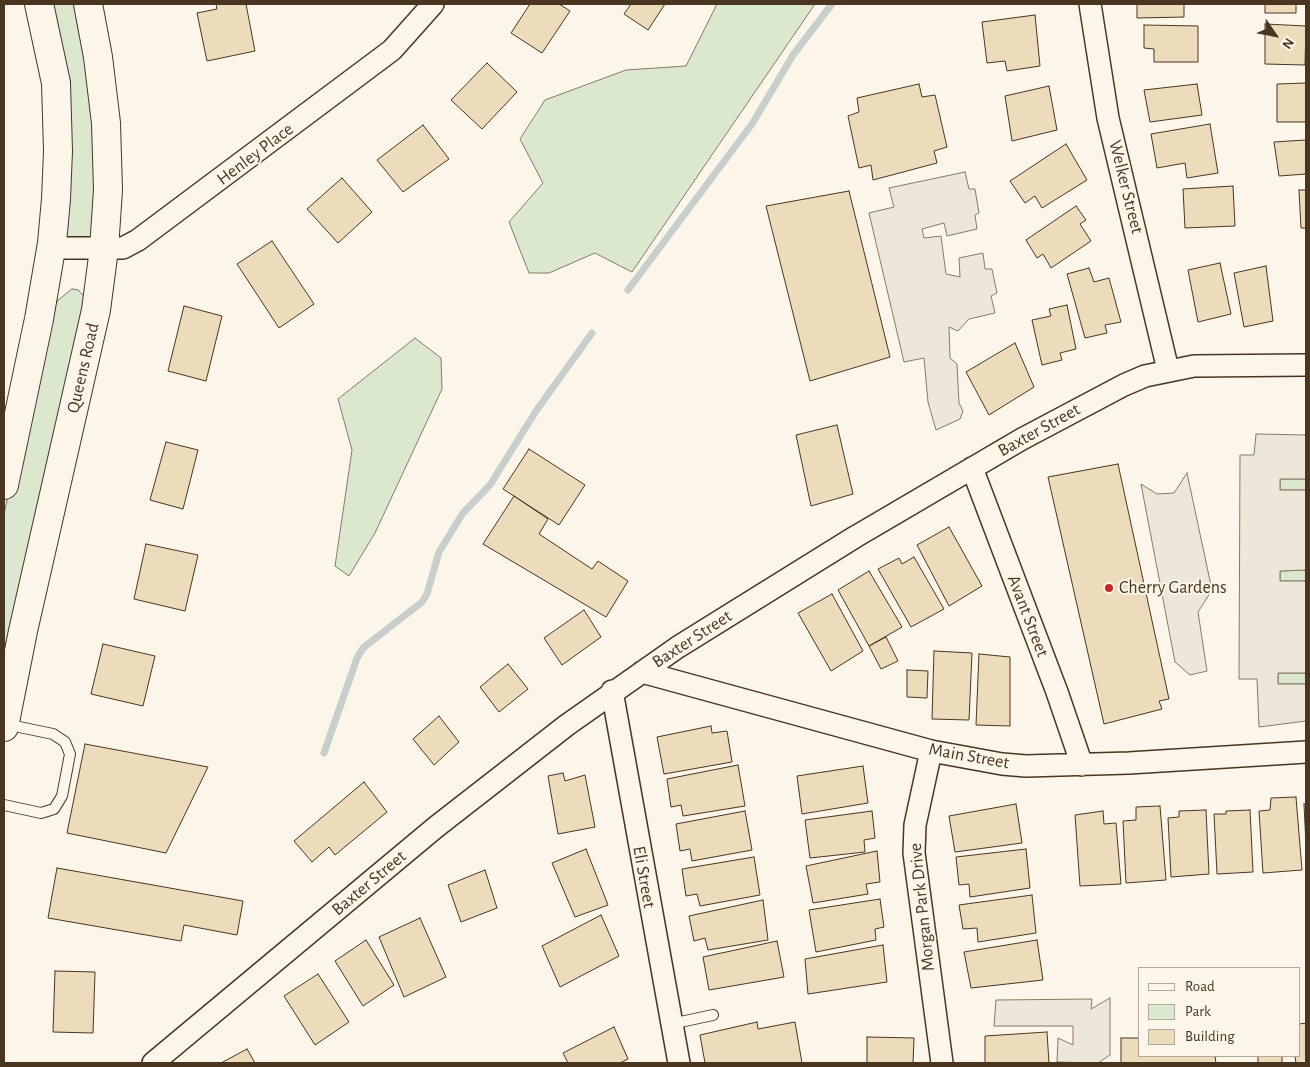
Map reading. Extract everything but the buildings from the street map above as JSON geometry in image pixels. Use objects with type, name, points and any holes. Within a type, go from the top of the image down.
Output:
[{"type":"main road","points":[[4,485],[24,400],[51,248],[58,151],[56,83],[39,4]]},
{"type":"main road","name":"Queens Road","points":[[4,726],[23,631],[96,310],[104,249],[108,190],[106,123],[98,57],[88,4]]},
{"type":"street","name":"Henley Place","points":[[51,248],[123,248],[153,230],[392,50],[433,4]]},
{"type":"street","name":"Welker Street","points":[[1090,4],[1108,118],[1168,370]]},
{"type":"street","name":"Baxter Street","points":[[153,1063],[436,827],[612,692],[798,572],[972,468],[1124,385],[1168,370],[1194,366],[1306,365]]},
{"type":"street","name":"Avant Street","points":[[972,468],[1057,692],[1082,765]]},
{"type":"street","name":"Main Street","points":[[642,672],[932,751],[1002,764],[1082,765],[1306,752]]},
{"type":"street","name":"Eli Street","points":[[612,692],[678,1063]]},
{"type":"street","name":"Morgan Park Drive","points":[[932,751],[915,825],[914,853],[942,1063]]},
{"type":"lane","points":[[4,726],[53,734],[66,742],[70,754],[62,796],[54,809],[41,813],[4,805]]},
{"type":"lane","points":[[671,1024],[713,1015]]},
{"type":"green space","points":[[46,4],[80,4],[89,51],[97,220],[90,240],[64,238]]},
{"type":"green space","points":[[717,4],[815,4],[632,272],[595,253],[549,273],[529,273],[509,222],[543,183],[520,139],[545,100],[626,70],[686,66]]},
{"type":"green space","points":[[72,289],[78,290],[84,296],[84,305],[4,655],[4,514],[49,318],[58,300]]},
{"type":"green space","points":[[415,338],[441,358],[442,389],[375,533],[349,576],[335,566],[352,450],[338,399]]},
{"type":"green space","points":[[1280,479],[1306,479],[1306,490],[1280,490]]},
{"type":"green space","points":[[1306,570],[1306,581],[1280,581],[1280,571]]},
{"type":"green space","points":[[1278,673],[1306,673],[1306,684],[1278,684]]},
{"type":"shaded area","points":[[965,172],[969,189],[975,189],[979,213],[975,215],[977,229],[947,236],[944,223],[922,229],[924,238],[941,236],[946,274],[960,277],[959,258],[983,253],[985,269],[992,269],[997,293],[991,296],[995,313],[969,319],[958,331],[949,327],[950,358],[957,364],[959,403],[963,411],[960,419],[936,430],[928,402],[924,358],[904,362],[869,213],[894,207],[889,188]]},
{"type":"shaded area","points":[[1256,434],[1306,435],[1306,479],[1280,479],[1280,490],[1306,490],[1306,570],[1280,571],[1280,581],[1306,581],[1306,673],[1278,673],[1278,684],[1306,684],[1306,721],[1259,727],[1257,679],[1239,679],[1240,455],[1254,455]]},
{"type":"shaded area","points":[[1187,473],[1212,590],[1198,612],[1207,671],[1190,675],[1175,662],[1141,484],[1157,494],[1174,493]]},
{"type":"shaded area","points":[[1110,998],[1110,1055],[1098,1063],[1057,1062],[1058,1038],[1073,1045],[1073,1026],[994,1026],[996,1000],[1092,999],[1091,1009]]},
{"type":"waterway","points":[[628,290],[752,124],[793,55],[832,4]]},
{"type":"waterway","points":[[324,753],[357,658],[363,648],[422,602],[427,594],[439,552],[463,513],[490,485],[536,411],[592,333]]},
{"type":"place","name":"Cherry Gardens","points":[[1109,588]]}]
